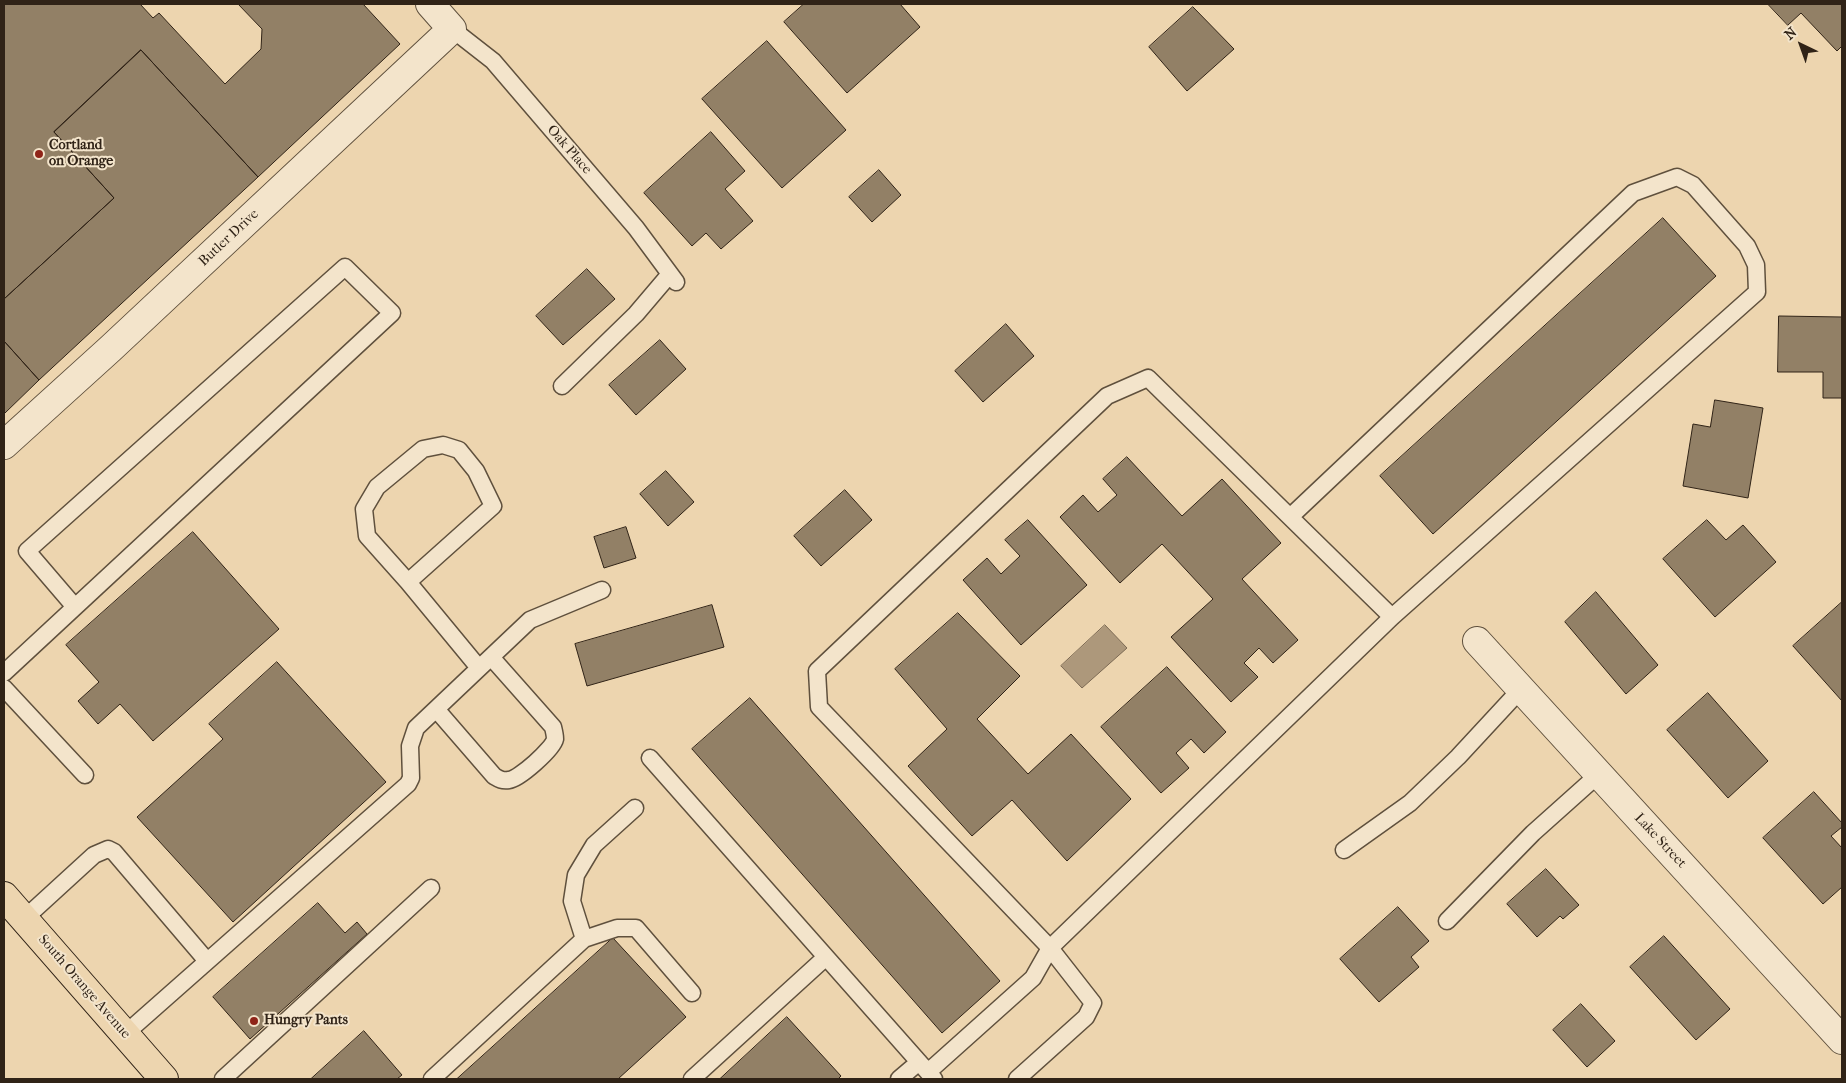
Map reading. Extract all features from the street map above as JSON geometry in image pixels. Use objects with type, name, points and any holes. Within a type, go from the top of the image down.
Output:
[{"type":"main road","name":"South Orange Avenue","points":[[11,907],[164,1079]]},
{"type":"street","points":[[430,4],[452,29]]},
{"type":"street","name":"Butler Drive","points":[[4,444],[110,348],[452,29]]},
{"type":"street","name":"Lake Street","points":[[1477,641],[1842,1040]]},
{"type":"lane","name":"Oak Place","points":[[452,29],[493,61],[636,228],[673,278],[562,386]]},
{"type":"lane","points":[[899,1079],[927,1071],[1033,978],[1050,948],[1392,617],[1757,292],[1756,265],[1747,246],[1693,184],[1676,177],[1634,193],[1290,517]]},
{"type":"lane","points":[[4,673],[392,313],[345,267],[27,551],[75,607]]},
{"type":"lane","points":[[1017,1079],[1086,1017],[1093,1002],[1050,948],[818,707],[817,672],[1106,396],[1148,378],[1392,617]]},
{"type":"lane","points":[[408,582],[493,506],[476,471],[459,450],[444,445],[423,449],[378,487],[364,509],[367,536],[408,582],[485,663],[553,727],[555,737],[553,744],[522,775],[510,780],[501,780],[494,776],[436,709]]},
{"type":"lane","points":[[125,1034],[408,784],[410,778],[410,746],[416,728],[530,620],[602,590]]},
{"type":"lane","points":[[4,688],[85,775]]},
{"type":"lane","points":[[1344,850],[1410,803],[1458,757],[1521,689]]},
{"type":"lane","points":[[650,758],[927,1071]]},
{"type":"lane","points":[[1447,921],[1533,833],[1599,774]]},
{"type":"lane","points":[[584,938],[572,901],[576,875],[594,845],[635,808]]},
{"type":"lane","points":[[11,907],[94,855],[108,849],[114,852],[207,961]]},
{"type":"lane","points":[[223,1079],[431,888]]},
{"type":"lane","points":[[432,1079],[584,938],[617,928],[636,928],[692,993]]},
{"type":"lane","points":[[692,1079],[826,957]]},
{"type":"shaded area","points":[[1105,625],[1127,648],[1082,688],[1061,666]]},
{"type":"building","name":"Cortland on Orange","points":[[4,4],[140,4],[153,18],[159,13],[225,84],[261,49],[262,29],[238,4],[363,4],[400,44],[258,177],[141,50],[54,132],[114,198],[4,299]]},
{"type":"building","points":[[804,4],[900,4],[920,27],[847,93],[784,22]]},
{"type":"building","points":[[1768,4],[1842,4],[1842,46],[1837,51],[1801,13],[1788,25]]},
{"type":"building","points":[[1193,7],[1234,49],[1187,91],[1149,47]]},
{"type":"building","points":[[767,41],[846,130],[782,188],[702,99]]},
{"type":"building","points":[[141,50],[258,177],[39,380],[4,341],[4,299],[114,198],[54,132]]},
{"type":"building","points":[[711,132],[745,171],[725,189],[753,221],[721,249],[706,233],[692,246],[644,193]]},
{"type":"building","points":[[879,170],[901,195],[872,222],[849,197]]},
{"type":"building","points":[[1663,218],[1716,276],[1433,534],[1380,476]]},
{"type":"building","points":[[587,269],[615,299],[563,345],[536,316]]},
{"type":"building","points":[[1779,316],[1842,317],[1842,398],[1823,398],[1823,372],[1778,372]]},
{"type":"building","points":[[1006,324],[1034,356],[983,402],[955,371]]},
{"type":"building","points":[[660,340],[686,369],[636,415],[609,385]]},
{"type":"building","points":[[4,341],[39,380],[4,414]]},
{"type":"building","points":[[1715,400],[1763,408],[1748,498],[1683,486],[1693,424],[1710,427]]},
{"type":"building","points":[[1127,457],[1182,516],[1222,479],[1281,543],[1242,579],[1298,640],[1273,663],[1259,648],[1244,663],[1258,677],[1231,702],[1171,637],[1213,599],[1162,544],[1120,583],[1060,517],[1083,495],[1098,512],[1117,495],[1103,479]]},
{"type":"building","points":[[666,471],[694,502],[668,526],[640,494]]},
{"type":"building","points":[[845,490],[872,520],[821,566],[794,536]]},
{"type":"building","points":[[1028,520],[1087,585],[1021,645],[963,580],[987,558],[1001,574],[1020,556],[1005,540]]},
{"type":"building","points":[[1707,520],[1726,540],[1743,525],[1776,562],[1715,617],[1663,559]]},
{"type":"building","points":[[626,527],[636,558],[604,568],[594,537]]},
{"type":"building","points":[[193,532],[279,629],[153,741],[120,704],[98,724],[78,701],[99,682],[66,645]]},
{"type":"building","points":[[1596,592],[1658,665],[1626,694],[1565,622]]},
{"type":"building","points":[[1842,602],[1842,701],[1793,646]]},
{"type":"building","points":[[712,605],[724,647],[587,686],[575,644]]},
{"type":"building","points":[[958,613],[1020,676],[977,719],[1028,774],[1071,734],[1131,799],[1067,861],[1012,800],[972,836],[908,766],[947,729],[895,669]]},
{"type":"building","points":[[277,662],[386,782],[233,922],[137,817],[223,739],[209,724]]},
{"type":"building","points":[[1167,667],[1226,732],[1204,753],[1191,739],[1176,753],[1189,768],[1161,793],[1101,727]]},
{"type":"building","points":[[1708,693],[1768,761],[1728,798],[1667,730]]},
{"type":"building","points":[[750,698],[1000,981],[942,1033],[692,749]]},
{"type":"building","points":[[1814,792],[1842,823],[1842,827],[1831,836],[1842,848],[1842,887],[1823,904],[1763,838]]},
{"type":"building","points":[[1546,869],[1579,905],[1563,919],[1560,916],[1537,937],[1507,904]]},
{"type":"building","points":[[318,903],[345,933],[357,922],[367,934],[250,1039],[213,997]]},
{"type":"building","points":[[1398,907],[1429,941],[1411,957],[1419,967],[1379,1002],[1340,959]]},
{"type":"building","points":[[1664,936],[1730,1009],[1696,1040],[1630,967]]},
{"type":"building","points":[[613,938],[686,1017],[618,1079],[457,1079]]},
{"type":"building","points":[[1581,1004],[1615,1041],[1587,1067],[1553,1030]]},
{"type":"building","points":[[787,1017],[841,1076],[838,1079],[720,1079]]},
{"type":"building","points":[[364,1031],[402,1075],[397,1079],[311,1079]]},
{"type":"place","name":"Cortland on Orange","points":[[39,154]]},
{"type":"place","name":"Hungry Pants","points":[[254,1021]]}]
